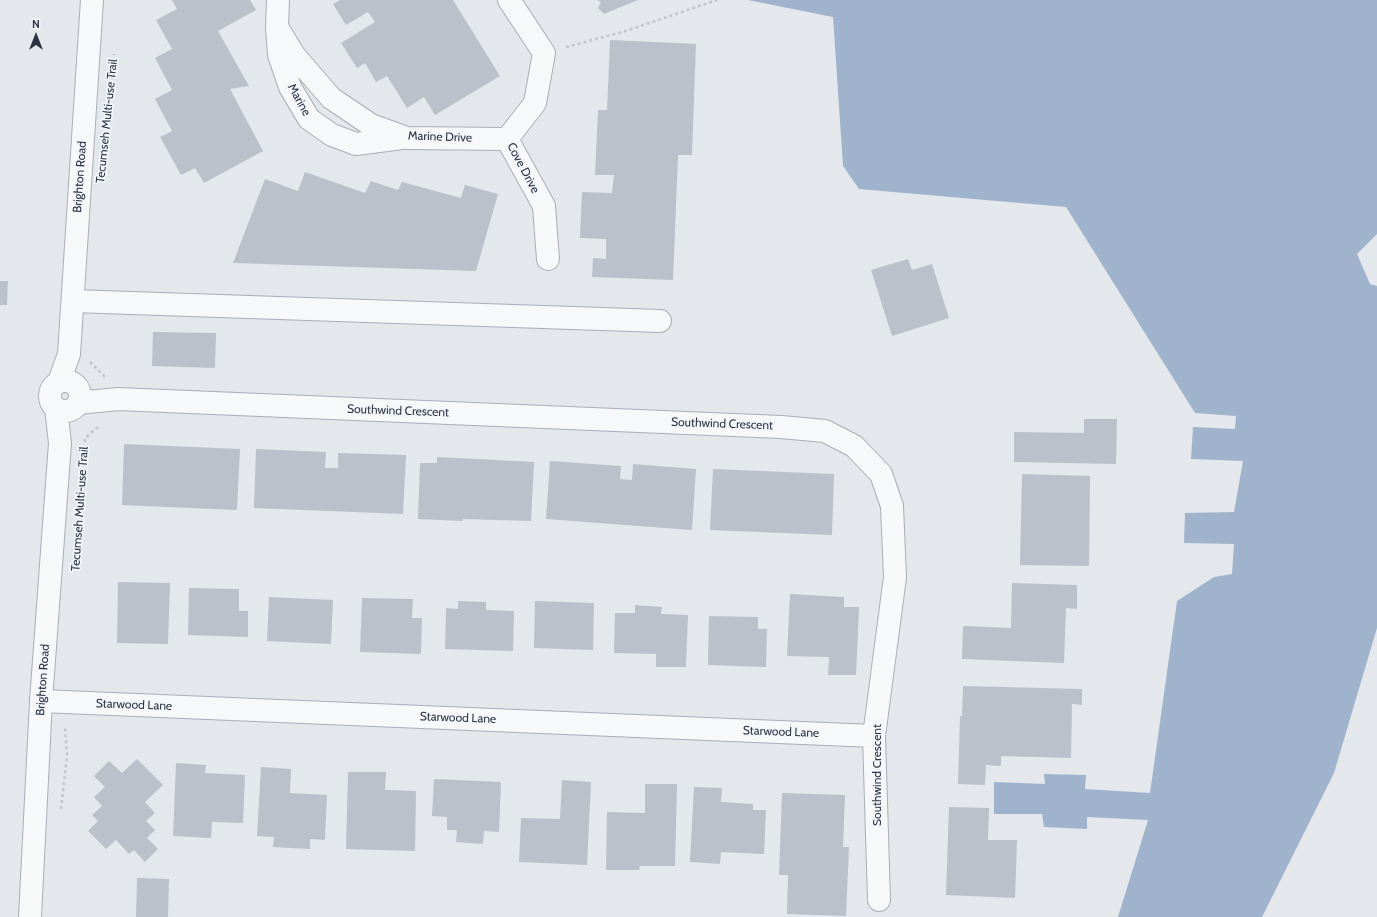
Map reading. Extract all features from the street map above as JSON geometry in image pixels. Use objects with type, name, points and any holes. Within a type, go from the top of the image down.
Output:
[{"type":"street","name":"Brighton Road","points":[[30,917],[41,701],[60,443],[70,397],[69,354],[92,0]]},
{"type":"street","points":[[277,27],[278,0]]},
{"type":"street","points":[[509,0],[544,53]]},
{"type":"street","name":"Marine","points":[[277,27],[280,55],[290,87],[309,119],[332,135],[356,144],[407,138]]},
{"type":"street","name":"Marine Drive","points":[[277,27],[294,55],[331,98],[372,125],[407,138],[507,139]]},
{"type":"street","name":"Cove Drive","points":[[544,53],[535,103],[507,139],[544,206],[548,259]]},
{"type":"street","points":[[73,301],[660,321]]},
{"type":"street","name":"Southwind Crescent","points":[[70,397],[773,426],[825,430],[854,446],[881,474],[892,506],[895,577],[874,736],[879,900]]},
{"type":"street","name":"Starwood Lane","points":[[41,701],[874,736]]},
{"type":"path","points":[[544,53],[626,30],[717,0]]},
{"type":"path","name":"Tecumseh Multi-use Trail","points":[[111,89],[114,52]]},
{"type":"path","name":"Tecumseh Multi-use Trail","points":[[84,450],[85,438],[105,420],[112,399],[110,381],[89,361],[90,355]]},
{"type":"path","points":[[60,810],[67,755],[65,729],[66,702]]},
{"type":"water","points":[[748,0],[1377,0],[1377,234],[1357,254],[1370,284],[1377,286],[1377,628],[1334,773],[1262,917],[1118,917],[1148,820],[1087,817],[1087,829],[1044,827],[1042,814],[994,814],[994,782],[1045,784],[1044,774],[1086,775],[1085,789],[1150,793],[1177,601],[1214,577],[1232,574],[1234,544],[1184,543],[1185,513],[1234,512],[1243,461],[1191,459],[1193,427],[1235,429],[1236,416],[1195,413],[1066,207],[859,189],[843,166],[833,17]]},
{"type":"building","points":[[172,0],[250,0],[256,10],[218,31],[249,86],[230,89],[263,151],[204,183],[195,168],[181,175],[160,137],[172,131],[155,99],[172,90],[155,58],[172,49],[156,20],[177,9]]},
{"type":"building","points":[[340,0],[453,0],[500,76],[435,115],[424,97],[407,108],[387,76],[376,82],[365,63],[357,68],[341,43],[375,22],[368,12],[346,25],[333,4]]},
{"type":"building","points":[[597,0],[638,0],[604,14],[598,8],[601,2]]},
{"type":"building","points":[[610,40],[696,44],[692,155],[678,155],[673,280],[592,277],[593,258],[606,259],[606,239],[580,238],[582,192],[612,193],[614,175],[595,175],[598,110],[607,110]]},
{"type":"building","points":[[305,172],[365,193],[371,181],[398,190],[402,182],[461,198],[465,185],[498,194],[476,271],[233,263],[265,179],[298,191]]},
{"type":"building","points":[[908,259],[912,270],[932,264],[949,318],[892,336],[871,270]]},
{"type":"building","points":[[0,281],[8,281],[7,305],[0,305]]},
{"type":"building","points":[[153,332],[216,333],[215,368],[152,366]]},
{"type":"building","points":[[1084,419],[1117,419],[1116,464],[1014,462],[1014,432],[1084,433]]},
{"type":"building","points":[[124,444],[240,449],[237,510],[122,505]]},
{"type":"building","points":[[256,449],[326,452],[325,468],[338,468],[338,453],[406,455],[403,514],[254,508]]},
{"type":"building","points":[[437,457],[534,462],[531,521],[463,519],[462,521],[418,519],[420,463],[437,463]]},
{"type":"building","points":[[550,461],[621,466],[620,479],[632,480],[633,464],[696,469],[692,530],[546,519]]},
{"type":"building","points":[[713,469],[834,474],[832,535],[710,530]]},
{"type":"building","points":[[1022,474],[1090,476],[1089,566],[1020,565]]},
{"type":"building","points":[[118,582],[170,583],[168,644],[117,643]]},
{"type":"building","points":[[1012,583],[1077,585],[1077,609],[1066,608],[1064,663],[962,659],[963,626],[1011,628]]},
{"type":"building","points":[[189,588],[239,589],[239,611],[248,611],[248,637],[188,635]]},
{"type":"building","points":[[790,594],[844,597],[844,607],[859,607],[856,675],[828,675],[829,657],[787,656]]},
{"type":"building","points":[[269,597],[333,600],[331,644],[267,641]]},
{"type":"building","points":[[362,598],[413,599],[412,618],[422,618],[421,654],[360,652]]},
{"type":"building","points":[[458,601],[486,602],[486,610],[514,611],[513,651],[445,649],[446,608],[458,609]]},
{"type":"building","points":[[535,601],[594,603],[593,650],[534,648]]},
{"type":"building","points":[[635,605],[662,607],[661,614],[688,615],[686,667],[656,667],[656,654],[614,653],[615,613],[635,613]]},
{"type":"building","points":[[709,616],[758,617],[758,629],[767,629],[766,667],[708,665]]},
{"type":"building","points":[[963,686],[1082,689],[1082,705],[1072,704],[1071,758],[1001,756],[1001,766],[986,765],[985,785],[958,784],[960,716],[962,716]]},
{"type":"building","points":[[137,759],[163,785],[145,802],[155,813],[146,821],[155,830],[147,838],[158,849],[145,862],[134,850],[129,854],[116,840],[106,849],[88,831],[98,821],[92,815],[102,806],[94,797],[105,787],[94,776],[109,761],[122,773]]},
{"type":"building","points":[[176,763],[206,765],[205,773],[245,775],[243,823],[212,822],[211,838],[173,836]]},
{"type":"building","points":[[261,767],[291,769],[290,793],[327,795],[325,840],[310,839],[310,849],[273,847],[274,837],[257,836]]},
{"type":"building","points":[[348,772],[386,772],[385,790],[416,791],[415,851],[346,849]]},
{"type":"building","points":[[434,779],[501,782],[499,832],[484,831],[483,844],[456,842],[457,830],[447,830],[447,817],[432,816]]},
{"type":"building","points":[[562,780],[591,782],[587,865],[519,862],[521,818],[560,819]]},
{"type":"building","points":[[645,784],[677,784],[675,866],[640,866],[639,870],[606,870],[607,812],[645,813]]},
{"type":"building","points":[[694,787],[722,788],[721,802],[753,804],[753,810],[766,810],[764,854],[721,852],[720,864],[690,862]]},
{"type":"building","points":[[782,793],[845,795],[843,847],[849,847],[846,916],[787,914],[788,875],[779,875]]},
{"type":"building","points":[[949,807],[989,808],[988,840],[1017,840],[1015,898],[946,895]]},
{"type":"building","points":[[137,878],[169,879],[168,917],[136,917]]}]
